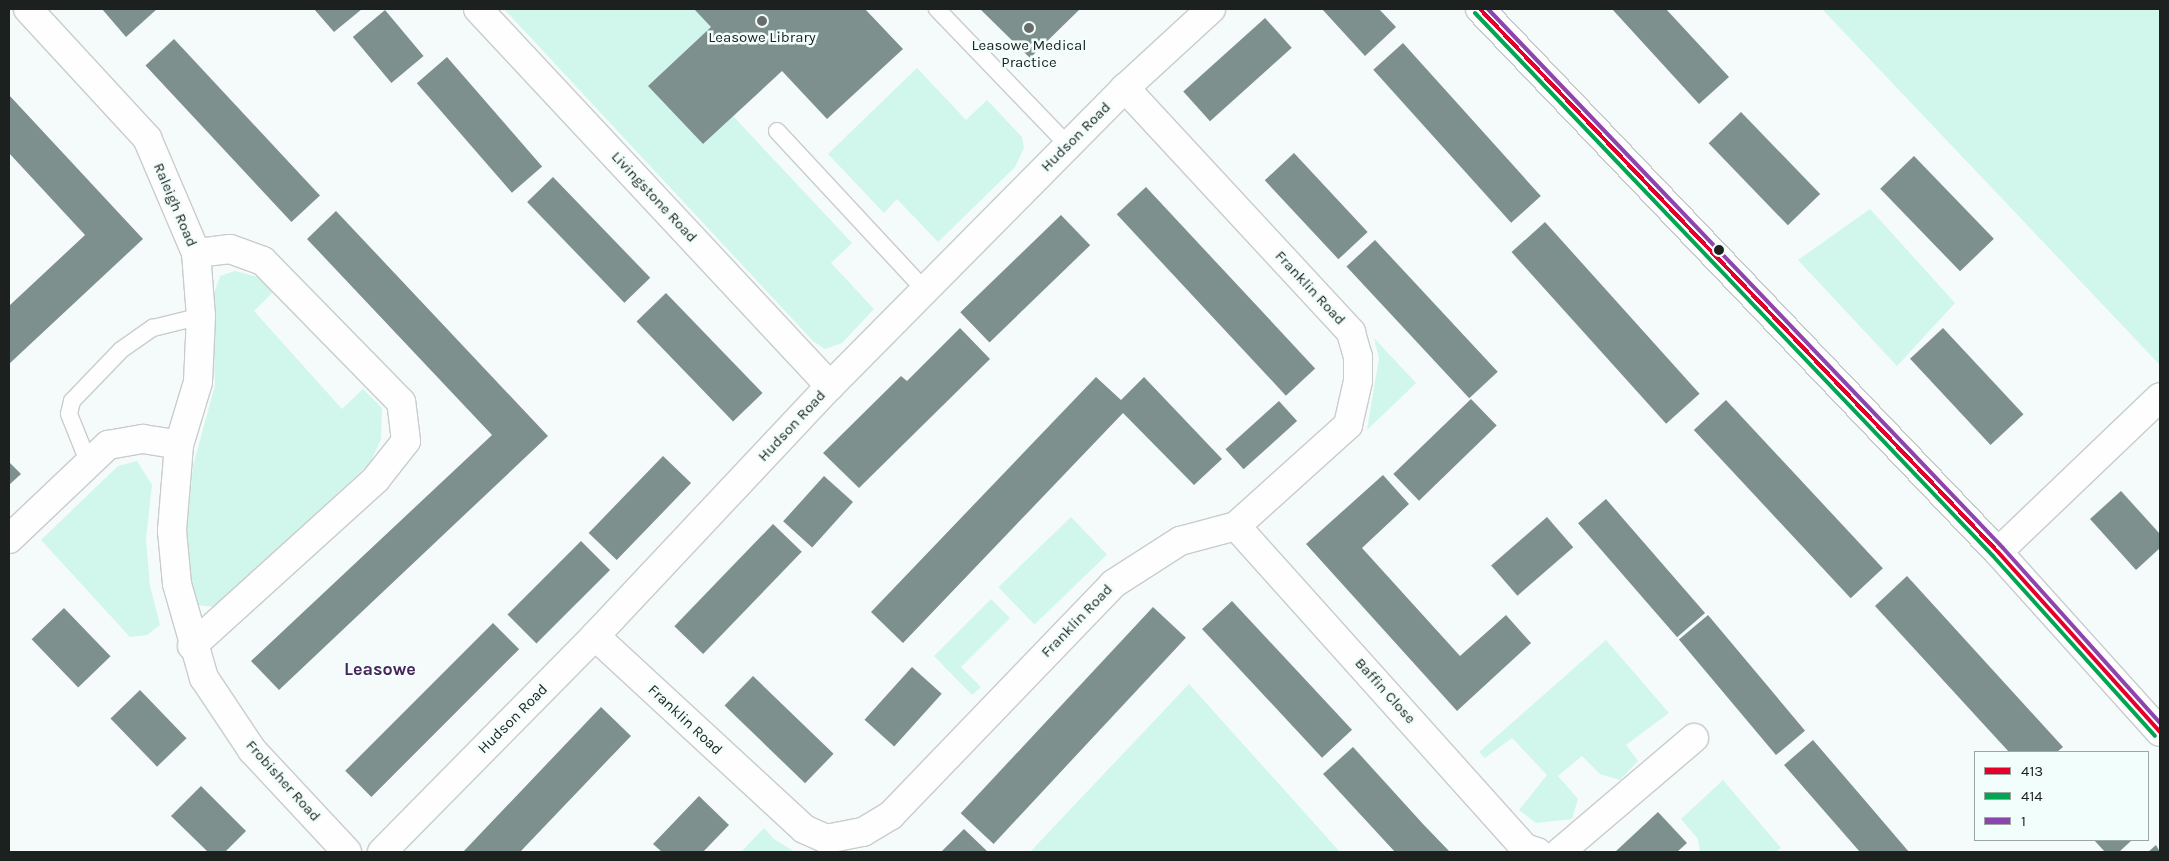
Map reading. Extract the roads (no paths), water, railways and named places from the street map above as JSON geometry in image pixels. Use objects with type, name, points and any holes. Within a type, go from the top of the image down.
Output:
[{"type":"street","name":"Raleigh Road","points":[[28,9],[147,138],[196,253],[201,316],[198,382],[179,445]]},
{"type":"street","name":"Livingstone Road","points":[[478,9],[830,386]]},
{"type":"street","name":"Hudson Road","points":[[382,852],[595,636],[830,386],[1125,88],[1211,9]]},
{"type":"street","points":[[1480,9],[1998,552],[2160,732]]},
{"type":"street","name":"Franklin Road","points":[[595,636],[784,813],[826,839],[863,832],[890,815],[1112,584],[1180,541],[1236,526],[1348,424],[1358,356],[1351,332],[1125,88]]},
{"type":"street","points":[[192,646],[376,479],[406,441],[401,402],[263,261],[230,249],[196,253]]},
{"type":"street","points":[[1998,552],[2160,396]]},
{"type":"street","points":[[9,539],[108,445],[143,439],[179,445]]},
{"type":"street","name":"Frobisher Road","points":[[179,445],[172,531],[177,584],[192,646],[204,678],[252,750],[347,852]]},
{"type":"street","name":"Baffin Close","points":[[1236,526],[1525,848],[1537,852]]},
{"type":"street","points":[[1560,852],[1694,738]]},
{"type":"lane","points":[[937,9],[1068,146]]},
{"type":"lane","points":[[777,131],[925,290]]},
{"type":"lane","points":[[89,464],[70,414],[72,401],[121,350],[153,328],[201,316]]},
{"type":"place","name":"Leasowe Library","points":[[762,21]]},
{"type":"place","name":"Leasowe Medical Practice","points":[[1029,28]]},
{"type":"district","name":"Leasowe","points":[[380,669]]}]
